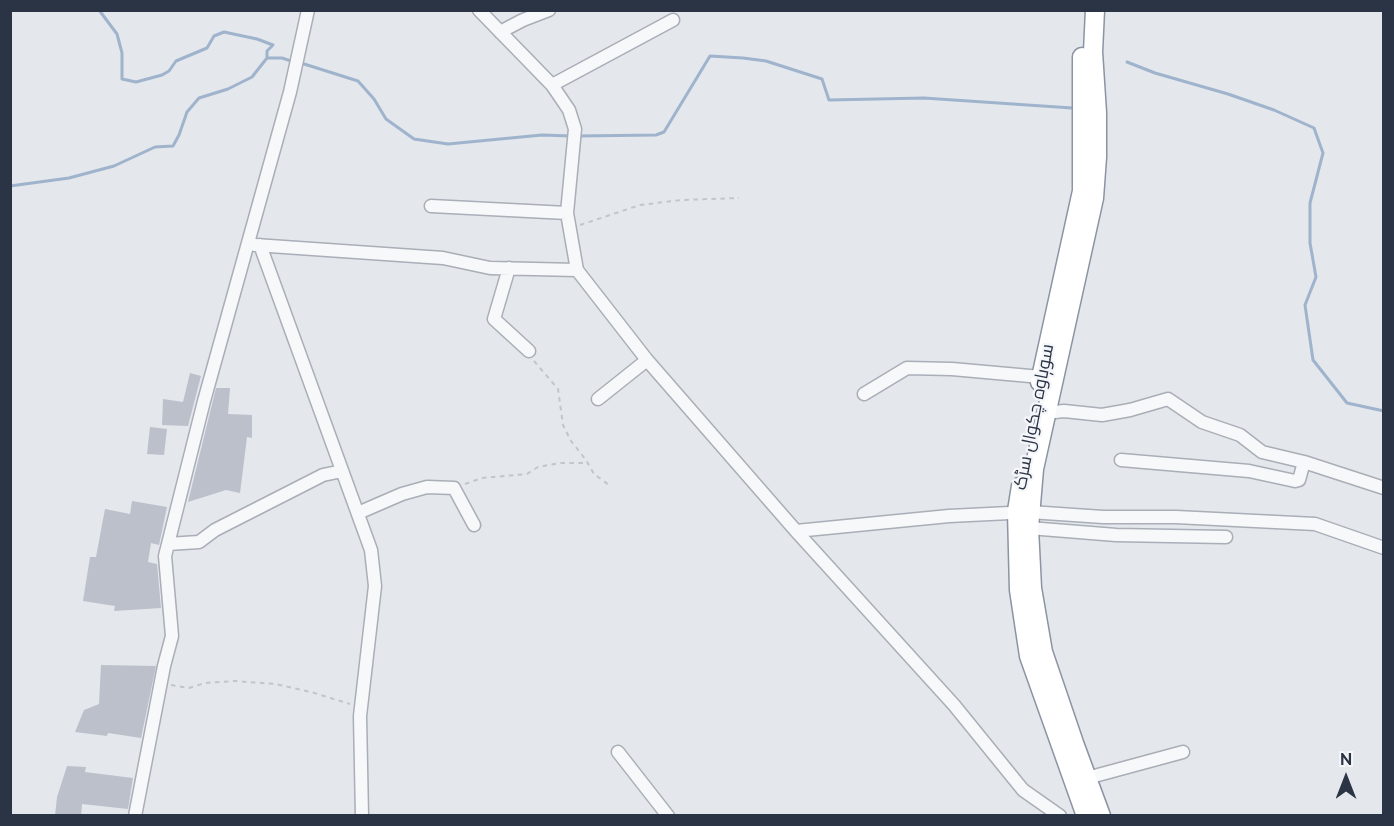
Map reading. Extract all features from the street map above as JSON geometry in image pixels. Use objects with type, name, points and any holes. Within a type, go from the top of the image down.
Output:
[{"type":"highway","name":"سوہاوہ چکوال سڑک","points":[[1084,10],[1082,191],[1022,472],[1026,517],[1019,590],[1029,656],[1086,816]]},
{"type":"highway","points":[[1095,10],[1093,52],[1097,157],[1094,198],[1034,469],[1026,517],[1032,588],[1043,652],[1101,816]]},
{"type":"street","points":[[135,816],[172,636],[165,556],[204,401],[254,245],[308,10]]},
{"type":"street","points":[[479,10],[552,85],[569,110],[575,129],[567,213],[577,270],[647,360],[796,531],[954,705],[1023,790],[1060,816]]},
{"type":"street","points":[[500,32],[549,10]]},
{"type":"street","points":[[552,85],[673,20]]},
{"type":"street","points":[[431,206],[567,213]]},
{"type":"street","points":[[254,245],[443,258],[490,268],[577,270]]},
{"type":"street","points":[[254,245],[371,550],[375,586],[361,708],[362,816]]},
{"type":"street","points":[[509,268],[494,319],[529,351]]},
{"type":"street","points":[[598,399],[647,360]]},
{"type":"street","points":[[864,394],[907,368],[952,369],[1041,377]]},
{"type":"street","points":[[1046,413],[1064,411],[1102,415],[1168,399],[1202,422],[1240,435],[1262,452],[1304,462],[1383,488]]},
{"type":"street","points":[[1121,460],[1249,471],[1295,481],[1299,480],[1304,462]]},
{"type":"street","points":[[168,544],[199,542],[215,530],[323,475],[342,471]]},
{"type":"street","points":[[358,513],[402,494],[427,487],[454,488],[474,525]]},
{"type":"street","points":[[796,531],[948,516],[1176,517],[1315,524],[1383,548]]},
{"type":"street","points":[[1026,517],[1116,535],[1226,537]]},
{"type":"street","points":[[618,752],[668,816]]},
{"type":"street","points":[[1087,778],[1184,752]]},
{"type":"path","points":[[569,229],[640,205],[681,200],[739,198]]},
{"type":"path","points":[[529,351],[537,366],[558,389],[563,425],[571,441],[594,474],[609,485]]},
{"type":"path","points":[[454,488],[482,478],[527,474],[538,467],[560,463],[588,463]]},
{"type":"path","points":[[161,683],[189,688],[205,683],[234,681],[276,684],[311,692],[361,708]]},
{"type":"building","points":[[190,373],[201,376],[188,426],[162,425],[163,399],[183,402]]},
{"type":"building","points":[[216,388],[230,388],[228,414],[252,415],[252,438],[247,437],[240,493],[226,490],[188,502]]},
{"type":"building","points":[[150,427],[167,429],[164,455],[147,454]]},
{"type":"building","points":[[132,501],[167,507],[159,545],[151,543],[148,562],[157,564],[161,608],[114,611],[115,606],[83,601],[90,557],[96,557],[105,509],[130,514]]},
{"type":"building","points":[[101,665],[156,666],[141,738],[108,733],[107,736],[75,732],[84,710],[99,704]]},
{"type":"building","points":[[67,766],[86,767],[85,772],[133,778],[128,809],[82,804],[81,816],[55,816],[57,797]]},
{"type":"waterway","points":[[99,10],[117,34],[122,53],[122,79],[136,82],[162,75],[169,71],[176,61],[207,48],[214,36],[224,32],[273,45],[267,51],[267,58],[282,58],[294,62]]},
{"type":"waterway","points":[[578,136],[656,135],[664,132],[710,56],[766,61],[822,79],[829,100],[924,98],[1072,108]]},
{"type":"waterway","points":[[10,186],[69,178],[114,166],[155,147],[173,146],[187,112],[199,98],[228,89],[252,77],[267,58]]},
{"type":"waterway","points":[[1127,62],[1274,110],[1314,128],[1323,153],[1310,203],[1310,243],[1316,277],[1305,305],[1313,360],[1347,403],[1384,411]]},
{"type":"waterway","points":[[301,63],[358,81],[374,99],[386,119],[414,139],[448,144],[542,135],[571,136]]}]
